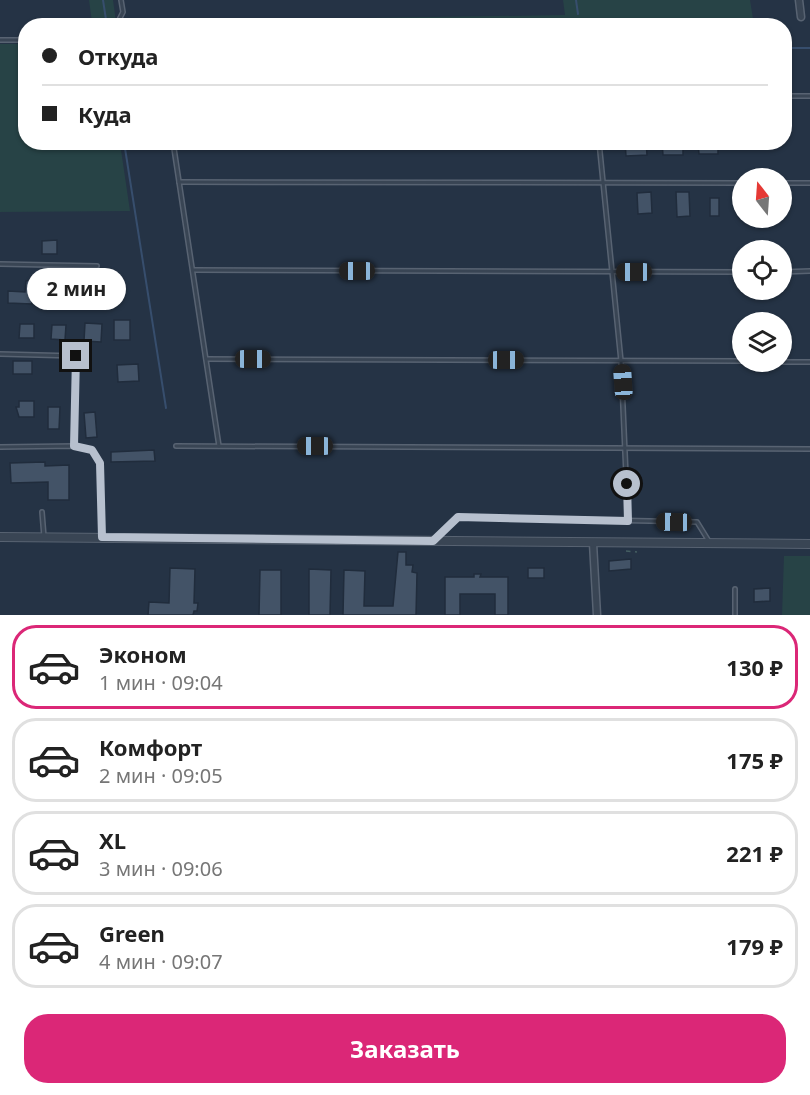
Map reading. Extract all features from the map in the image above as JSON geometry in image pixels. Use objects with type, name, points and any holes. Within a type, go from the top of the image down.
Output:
[{"type":"street","points":[[799,0],[801,16]]},
{"type":"street","points":[[0,537],[810,544]]},
{"type":"street","points":[[593,543],[597,615]]},
{"type":"lane","points":[[120,18],[123,12],[121,0]]},
{"type":"lane","points":[[0,40],[18,40]]},
{"type":"lane","points":[[792,96],[810,96]]},
{"type":"lane","points":[[174,150],[219,446]]},
{"type":"lane","points":[[600,150],[621,361],[628,521]]},
{"type":"lane","points":[[179,182],[732,183]]},
{"type":"lane","points":[[792,183],[810,183]]},
{"type":"lane","points":[[0,264],[97,266]]},
{"type":"lane","points":[[194,270],[732,272]]},
{"type":"lane","points":[[792,272],[810,272]]},
{"type":"lane","points":[[0,354],[76,356],[74,446]]},
{"type":"lane","points":[[206,359],[732,361]]},
{"type":"lane","points":[[792,362],[810,362]]},
{"type":"lane","points":[[0,447],[74,446],[92,450],[100,463],[102,537]]},
{"type":"lane","points":[[176,446],[810,449]]},
{"type":"lane","points":[[42,512],[44,537]]},
{"type":"lane","points":[[433,541],[458,517],[697,522],[711,544]]},
{"type":"lane","points":[[735,589],[735,615]]},
{"type":"green space","points":[[89,0],[113,0],[115,18],[91,18]]},
{"type":"green space","points":[[563,0],[750,0],[753,18],[373,18],[565,15]]},
{"type":"green space","points":[[0,44],[18,44],[18,150],[121,150],[130,211],[0,212]]},
{"type":"green space","points":[[784,556],[810,556],[810,615],[782,615]]},
{"type":"building","points":[[626,150],[647,150],[647,155],[626,156]]},
{"type":"building","points":[[663,150],[683,150],[683,155],[663,155]]},
{"type":"building","points":[[699,150],[718,150],[718,154],[699,154]]},
{"type":"building","points":[[651,192],[652,213],[638,214],[637,193]]},
{"type":"building","points":[[676,192],[689,192],[690,216],[677,217]]},
{"type":"building","points":[[710,198],[719,198],[719,216],[710,216]]},
{"type":"building","points":[[57,240],[57,254],[42,254],[42,241]]},
{"type":"building","points":[[89,276],[103,276],[102,292],[89,292]]},
{"type":"building","points":[[32,280],[32,304],[8,303],[8,291],[25,292],[26,281]]},
{"type":"building","points":[[114,320],[130,320],[130,340],[114,340]]},
{"type":"building","points":[[85,323],[102,324],[101,342],[84,341]]},
{"type":"building","points":[[20,324],[34,324],[34,338],[19,338]]},
{"type":"building","points":[[52,325],[66,325],[65,340],[51,339]]},
{"type":"building","points":[[13,361],[32,361],[32,374],[13,374]]},
{"type":"building","points":[[138,364],[139,381],[118,382],[117,365]]},
{"type":"building","points":[[19,401],[34,401],[34,417],[19,417],[16,407],[19,407]]},
{"type":"building","points":[[48,407],[60,407],[59,429],[48,429]]},
{"type":"building","points":[[95,412],[97,437],[86,438],[84,413]]},
{"type":"building","points":[[154,450],[155,461],[111,462],[111,452]]},
{"type":"building","points":[[45,462],[45,466],[69,465],[69,500],[48,500],[48,482],[11,483],[10,463]]},
{"type":"building","points":[[398,552],[406,552],[406,565],[413,565],[412,572],[417,573],[416,615],[343,615],[344,570],[365,571],[364,606],[393,606]]},
{"type":"building","points":[[631,559],[631,569],[609,571],[609,561]]},
{"type":"building","points":[[170,568],[195,569],[194,603],[198,603],[197,611],[194,611],[193,615],[148,615],[149,602],[169,603]]},
{"type":"building","points":[[528,568],[544,568],[544,578],[528,578]]},
{"type":"building","points":[[309,569],[331,570],[330,615],[309,615]]},
{"type":"building","points":[[260,570],[281,570],[281,615],[259,615]]},
{"type":"building","points":[[474,574],[481,574],[480,577],[508,577],[508,615],[495,615],[495,594],[460,594],[460,615],[445,615],[445,577],[474,577]]},
{"type":"building","points":[[770,588],[770,601],[754,602],[754,589]]},
{"type":"waterway","points":[[103,0],[106,18]]},
{"type":"waterway","points":[[576,0],[578,14]]},
{"type":"waterway","points":[[792,48],[810,48]]},
{"type":"waterway","points":[[125,150],[166,408]]},
{"type":"route","points":[[76,356],[74,446],[92,450],[100,463],[102,537],[433,541],[458,517],[628,521],[627,484]]}]
